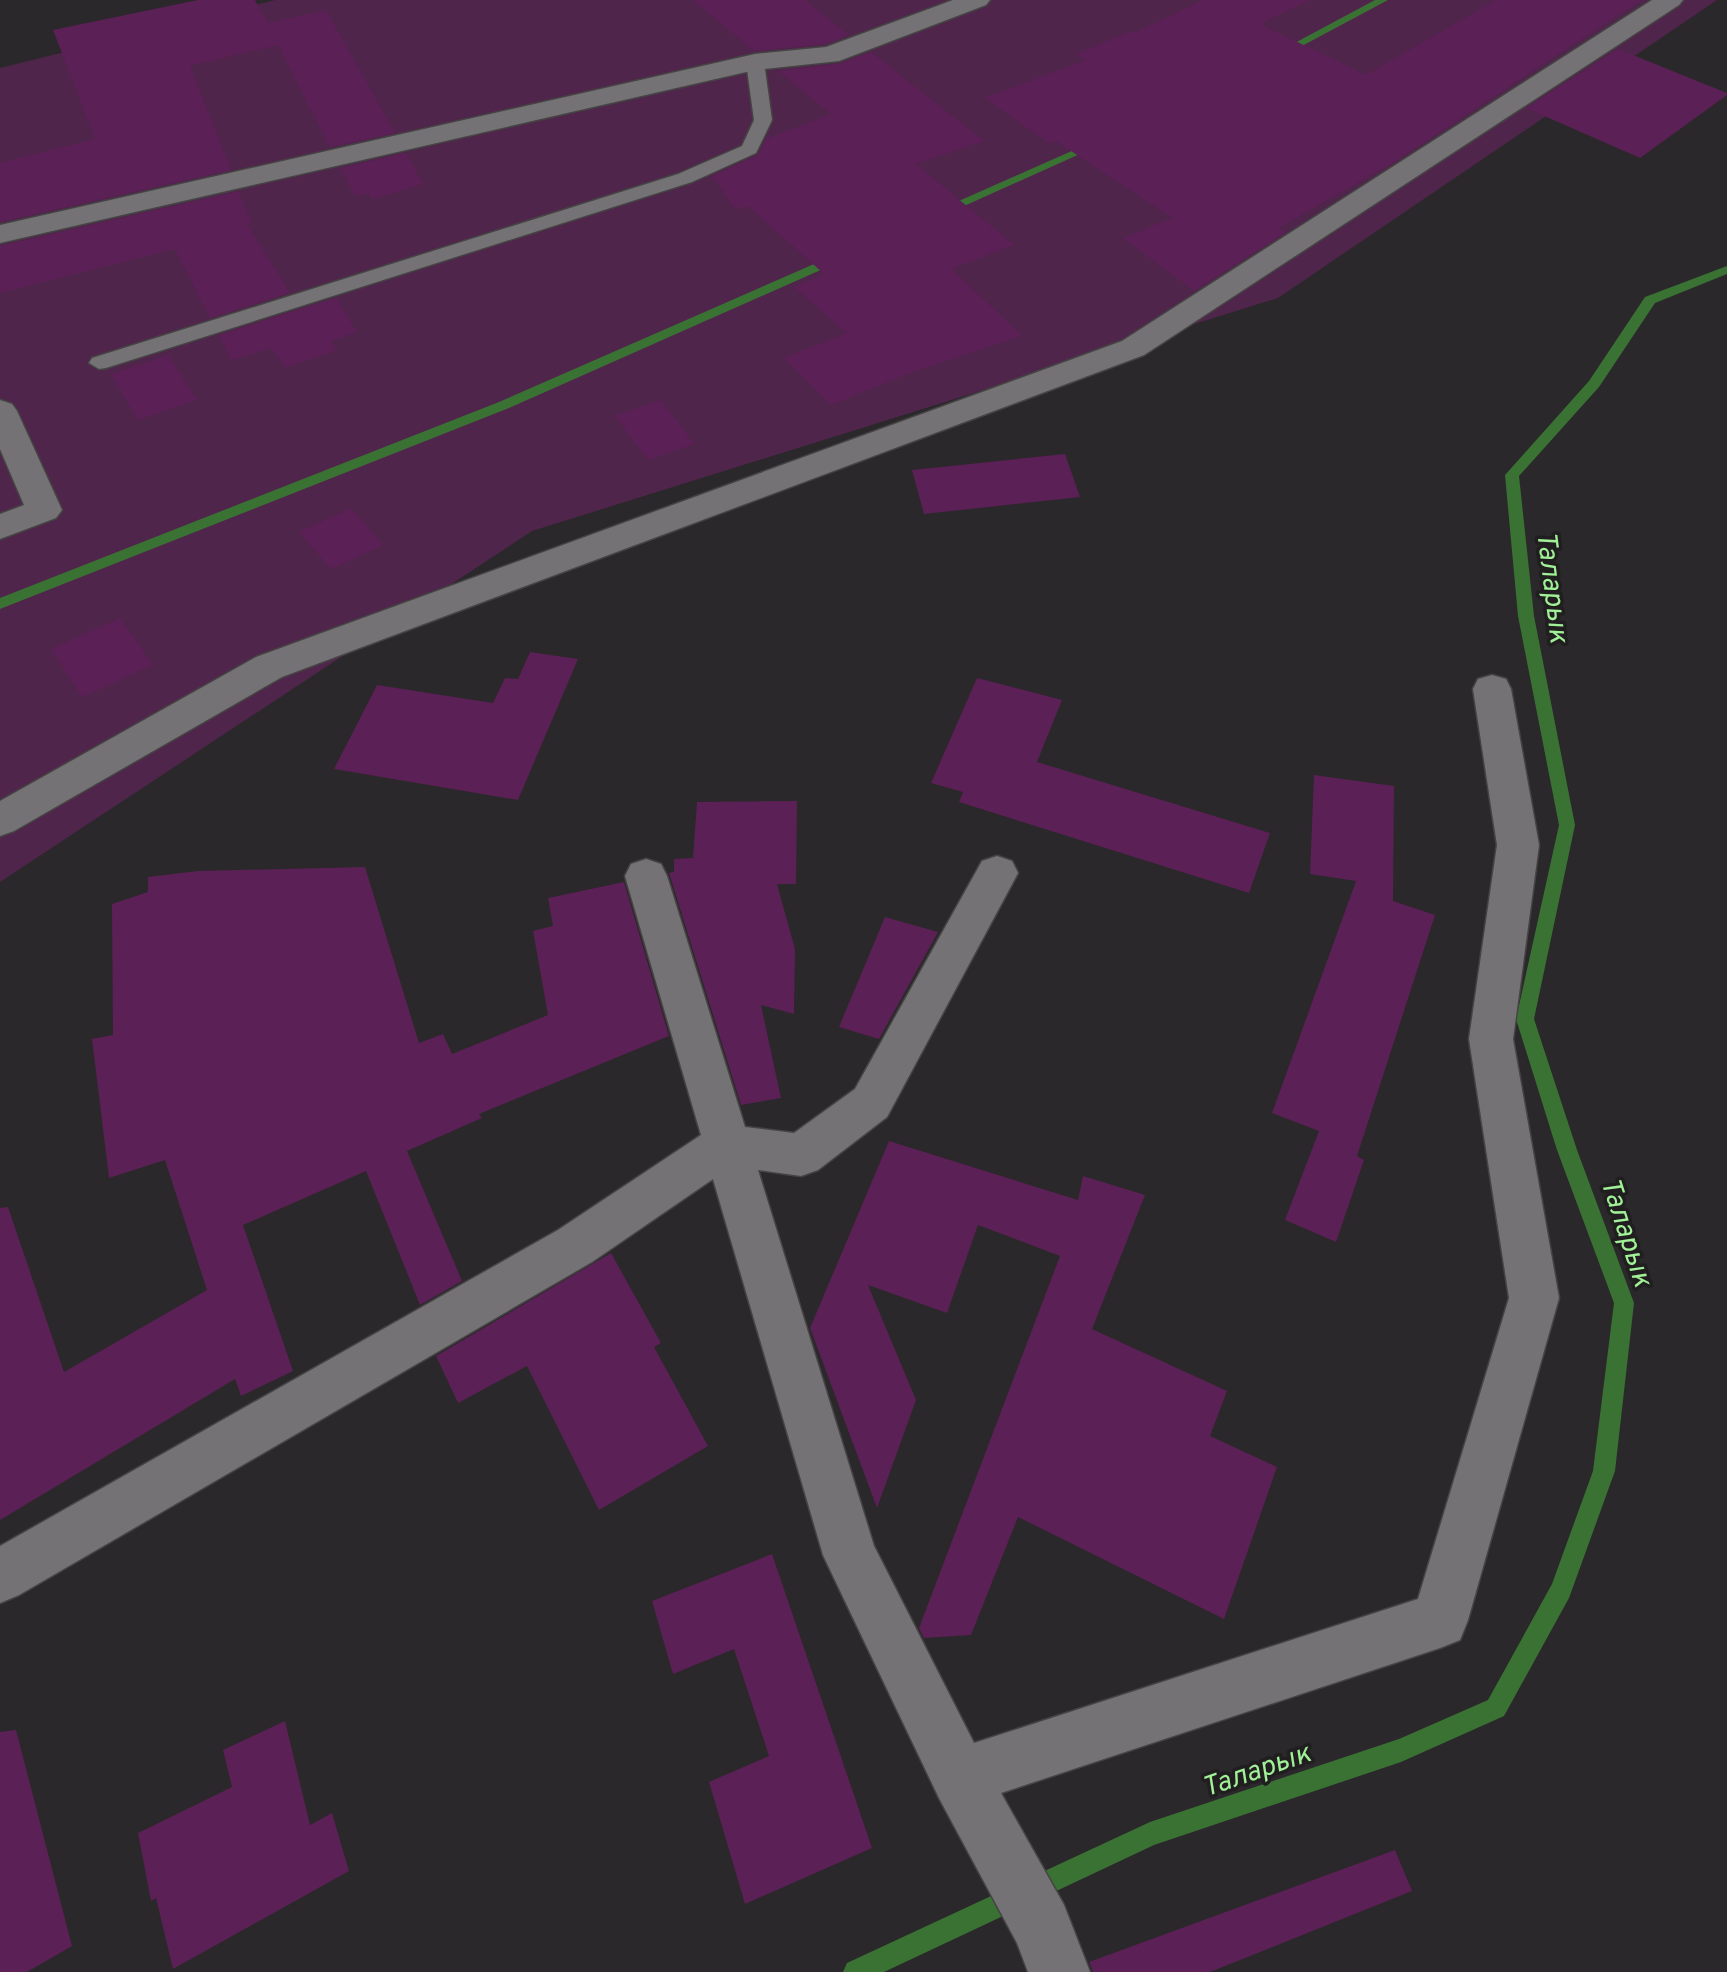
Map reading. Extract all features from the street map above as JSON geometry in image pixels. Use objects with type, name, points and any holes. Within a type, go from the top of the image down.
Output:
[{"type":"street","points":[[0,234],[755,62],[830,55],[977,0]]},
{"type":"street","points":[[0,820],[269,667],[1133,348],[1670,0]]},
{"type":"street","points":[[0,411],[44,510],[0,527]]},
{"type":"street","points":[[960,1777],[1440,1620],[1534,1298],[1491,1039],[1518,845],[1492,689]]},
{"type":"street","points":[[0,1576],[575,1246],[725,1145],[801,1155],[871,1103],[997,873]]},
{"type":"street","points":[[646,876],[850,1555],[960,1777],[1007,1860],[1051,1949]]},
{"type":"lane","points":[[99,363],[685,178],[750,149],[763,120],[755,62]]},
{"type":"shaded area","points":[[275,0],[1717,0],[1278,298],[532,531],[0,882],[0,68]]},
{"type":"building","points":[[198,0],[255,0],[268,23],[326,10],[395,133],[330,147],[278,45],[190,66],[231,170],[0,222],[0,163],[95,139],[53,30]]},
{"type":"building","points":[[693,0],[805,0],[849,35],[825,44],[754,51]]},
{"type":"building","points":[[1203,0],[1310,0],[1260,24],[1366,75],[1496,0],[1641,0],[1391,164],[1278,228],[1286,232],[1194,291],[1123,238],[1172,218],[1056,141],[1050,144],[985,98],[1086,60],[1076,54],[1131,31],[1135,33]]},
{"type":"building","points":[[1618,49],[1727,95],[1640,158],[1526,108]]},
{"type":"building","points":[[871,52],[984,141],[916,164],[1014,245],[952,269],[1022,336],[910,373],[831,405],[784,358],[847,333],[794,287],[824,274],[748,206],[736,210],[712,176],[757,156],[766,139],[831,114],[778,71],[839,64]]},
{"type":"building","points":[[406,153],[423,184],[372,199],[368,193],[355,196],[341,168]]},
{"type":"building","points":[[239,191],[251,223],[247,224],[290,293],[210,318],[175,249],[0,293],[0,246]]},
{"type":"building","points":[[336,298],[357,332],[331,341],[337,350],[285,368],[272,348],[231,360],[219,335]]},
{"type":"building","points":[[168,355],[197,400],[138,420],[111,374]]},
{"type":"building","points":[[661,400],[694,444],[648,460],[615,416]]},
{"type":"building","points":[[1065,454],[1080,497],[924,514],[912,470]]},
{"type":"building","points":[[351,508],[383,545],[331,569],[299,532]]},
{"type":"building","points":[[120,618],[153,665],[82,697],[51,649]]},
{"type":"building","points":[[530,652],[578,659],[518,800],[334,769],[377,685],[493,703],[505,678],[518,679]]},
{"type":"building","points":[[977,678],[1062,700],[1037,762],[1270,833],[1249,893],[959,802],[963,792],[931,783]]},
{"type":"building","points":[[1314,775],[1394,786],[1393,901],[1435,915],[1357,1156],[1364,1160],[1336,1242],[1285,1220],[1319,1131],[1272,1113],[1356,881],[1310,874]]},
{"type":"building","points":[[797,801],[796,884],[777,884],[795,949],[794,1014],[761,1005],[781,1098],[741,1105],[669,873],[674,872],[674,859],[693,858],[697,802]]},
{"type":"building","points":[[365,867],[419,1043],[443,1034],[452,1054],[548,1015],[533,931],[553,926],[548,898],[624,882],[669,1036],[479,1114],[482,1118],[407,1151],[462,1281],[420,1305],[366,1171],[243,1225],[293,1371],[241,1396],[235,1379],[0,1520],[0,1208],[8,1207],[64,1372],[207,1290],[165,1160],[109,1178],[92,1039],[113,1035],[112,904],[148,892],[148,877],[198,871]]},
{"type":"building","points":[[885,917],[938,932],[879,1039],[839,1027]]},
{"type":"building","points":[[889,1141],[1078,1200],[1083,1176],[1145,1195],[1092,1329],[1227,1391],[1210,1436],[1277,1467],[1224,1619],[1018,1517],[971,1635],[924,1638],[919,1628],[1060,1256],[978,1225],[947,1313],[868,1285],[916,1400],[877,1508],[810,1328]]},
{"type":"building","points":[[611,1253],[661,1343],[654,1347],[708,1446],[599,1510],[527,1366],[458,1403],[436,1356]]},
{"type":"building","points":[[772,1554],[872,1848],[745,1904],[709,1782],[769,1756],[734,1649],[673,1674],[652,1601]]},
{"type":"building","points":[[285,1721],[310,1825],[332,1813],[349,1871],[173,1969],[156,1898],[151,1901],[138,1833],[232,1787],[223,1750]]},
{"type":"building","points":[[16,1730],[72,1946],[27,1972],[0,1972],[0,1732]]},
{"type":"building","points":[[1395,1850],[1412,1891],[1210,1972],[1093,1972],[1089,1962]]},
{"type":"waterway","points":[[1281,53],[1383,0]]},
{"type":"waterway","points":[[940,212],[1096,144]]},
{"type":"waterway","points":[[0,604],[504,405],[837,258]]},
{"type":"waterway","name":"Таларык","points":[[856,1972],[1150,1834],[1401,1750],[1496,1708],[1561,1590],[1604,1471],[1624,1303],[1567,1150],[1525,1019],[1567,825],[1526,616],[1512,475],[1594,384],[1650,300],[1727,270]]}]
